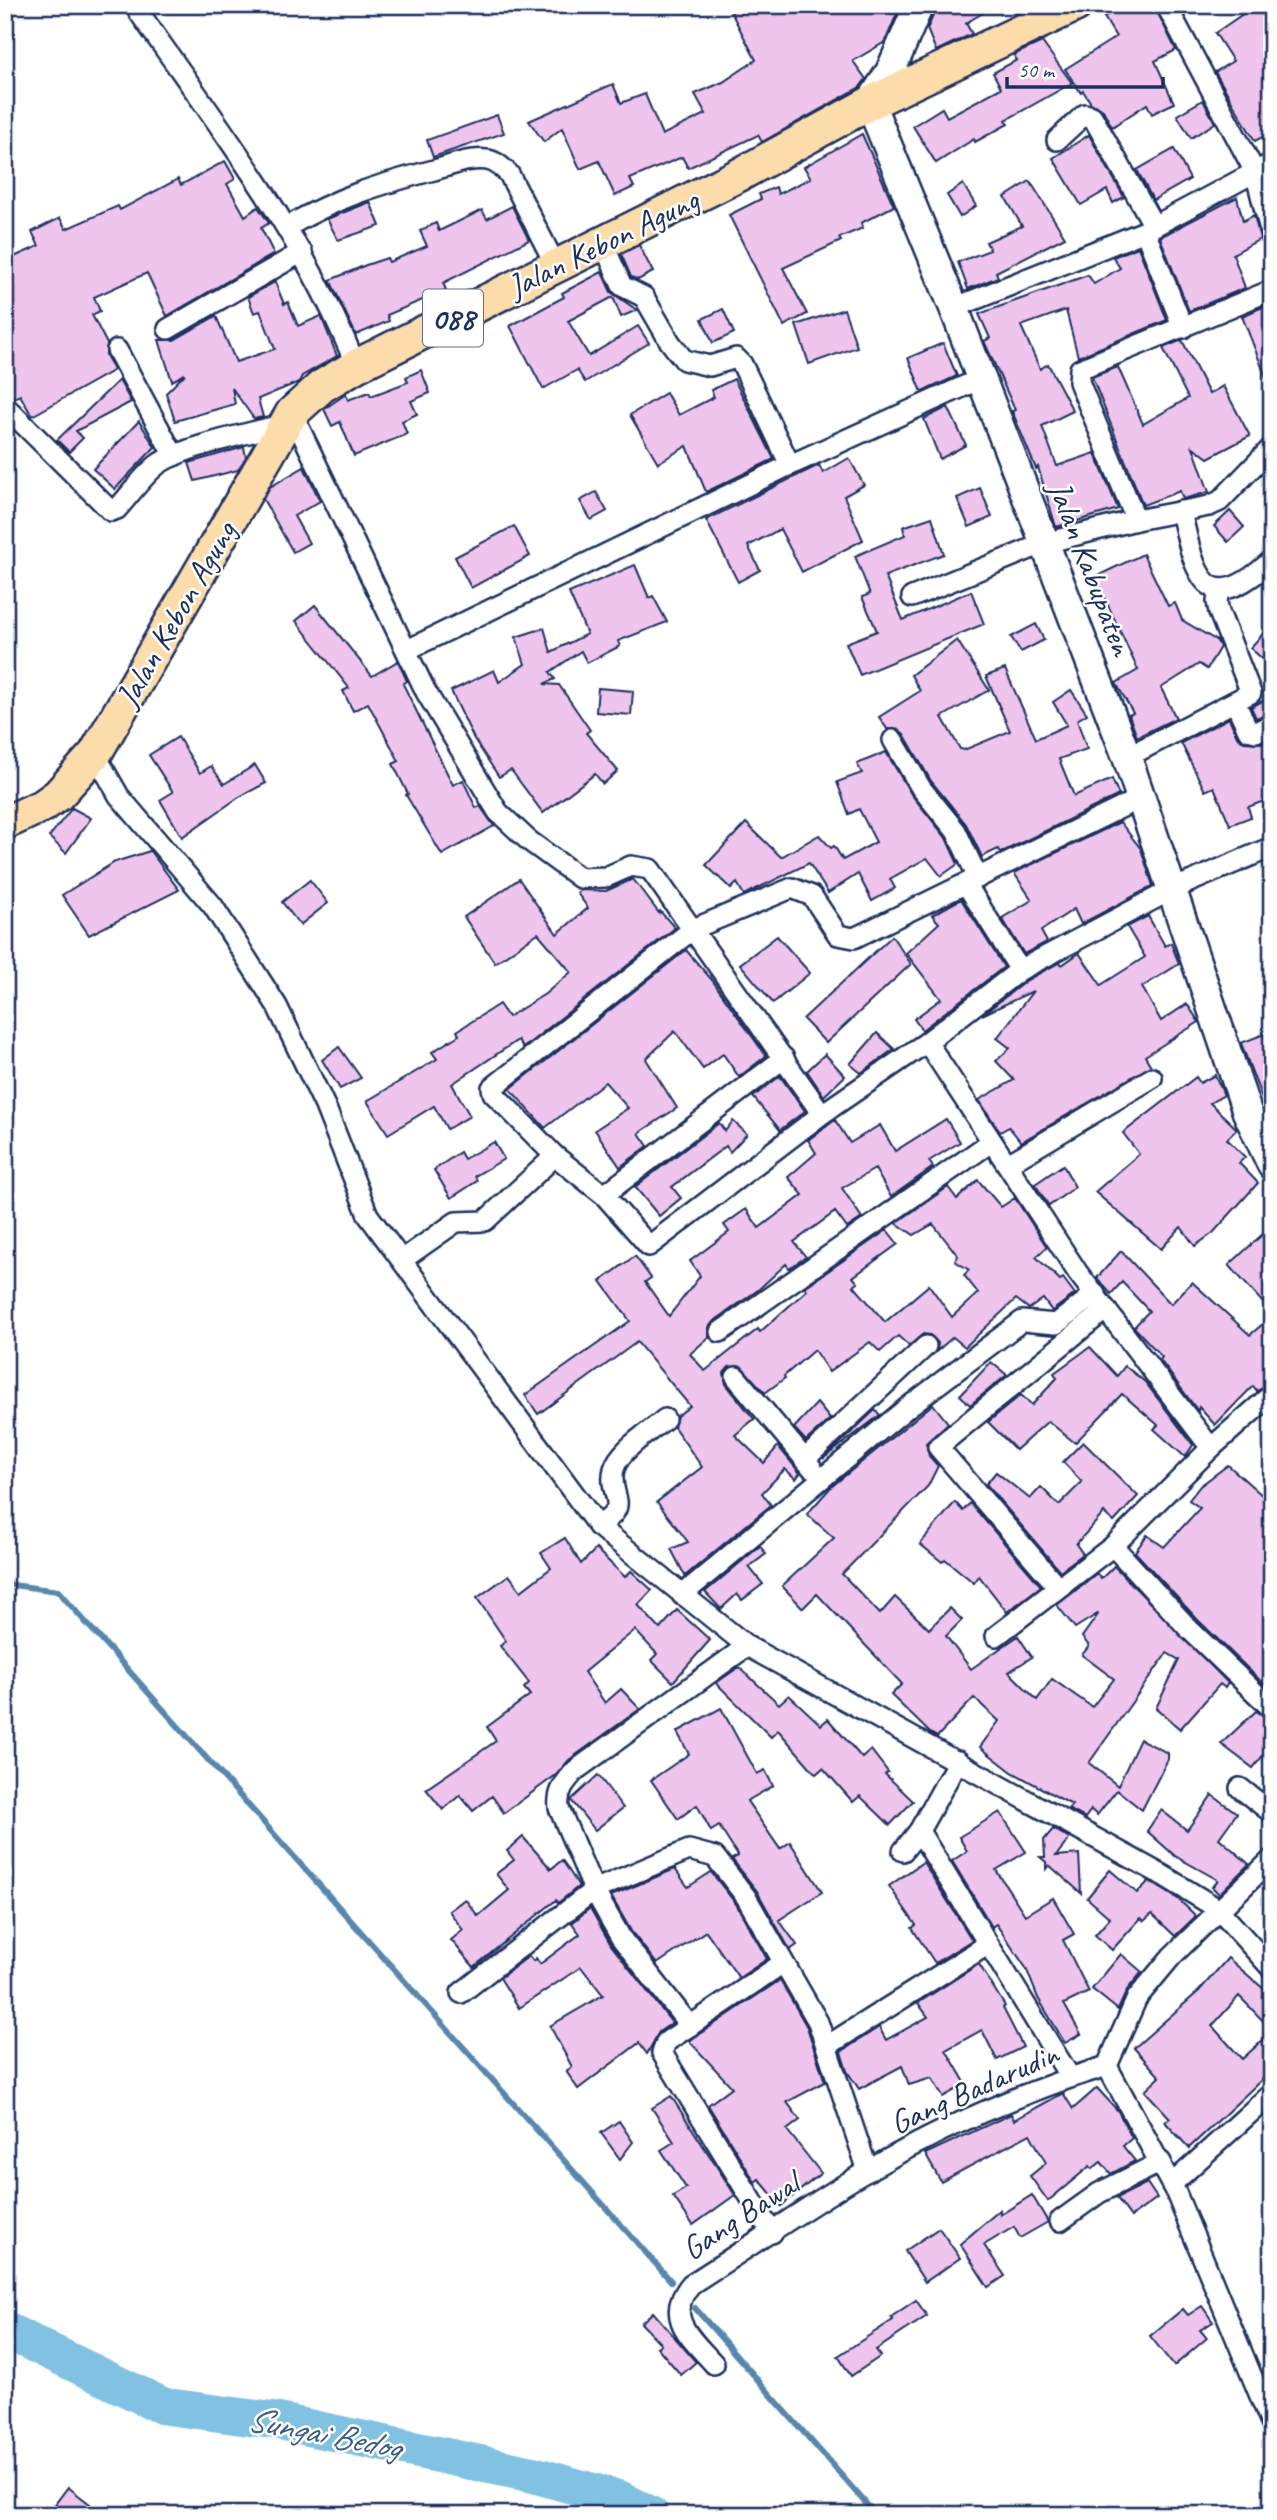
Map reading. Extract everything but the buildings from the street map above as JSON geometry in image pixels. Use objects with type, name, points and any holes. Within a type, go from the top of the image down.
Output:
[{"type":"main road","points":[[870,103],[890,72],[919,5]]},
{"type":"main road","name":"Jalan Kebon Agung","points":[[5,823],[44,806],[58,795],[95,754],[289,419],[322,386],[356,366],[739,175],[870,103],[1076,5]]},
{"type":"main road","name":"Jalan Kabupaten","points":[[870,103],[954,308],[1045,542],[1141,798],[1247,1112],[1272,1165]]},
{"type":"street","points":[[134,5],[287,226],[356,366]]},
{"type":"street","points":[[1167,5],[1263,168],[1272,238]]},
{"type":"street","points":[[1057,140],[1085,114],[1092,116],[1150,228],[1183,328]]},
{"type":"street","points":[[287,226],[331,202],[363,189],[464,162],[488,159],[509,174],[556,266]]},
{"type":"street","points":[[954,308],[1150,228],[1263,168]]},
{"type":"street","points":[[603,243],[622,286],[645,297],[670,342],[684,360],[710,366],[736,358],[743,364],[790,465]]},
{"type":"street","points":[[168,329],[302,252]]},
{"type":"street","points":[[1136,520],[1079,382],[1079,373],[1086,364],[1183,328],[1272,290]]},
{"type":"street","points":[[117,350],[174,456]]},
{"type":"street","points":[[407,650],[790,465],[980,379]]},
{"type":"street","points":[[5,406],[111,511],[117,509],[158,464],[219,440],[289,419],[426,692],[498,812],[528,839],[580,878],[606,877],[631,866],[650,869],[822,1114]]},
{"type":"street","points":[[912,597],[1045,542],[1220,501],[1272,447]]},
{"type":"street","points":[[1181,511],[1194,568],[1205,582],[1219,589],[1234,589],[1272,560]]},
{"type":"street","points":[[1126,758],[1251,693],[1219,612],[1219,589]]},
{"type":"street","points":[[1235,702],[1248,730],[1256,732],[1272,724]]},
{"type":"street","points":[[893,740],[921,788],[956,831],[972,881],[1020,970]]},
{"type":"street","points":[[95,754],[119,796],[213,906],[277,1006],[325,1106],[368,1215],[598,1526],[747,1646],[1164,1876],[1218,1909],[1272,1969]]},
{"type":"street","points":[[1141,798],[854,938],[838,935],[812,896],[792,888],[693,929],[495,1083],[493,1093],[555,1156],[604,1195],[645,1244],[654,1244],[822,1114],[927,1042],[1020,970],[1173,889],[1272,847]]},
{"type":"street","points":[[927,1042],[991,1142],[1100,1301],[1211,1448]]},
{"type":"street","points":[[604,1195],[784,1058]]},
{"type":"street","points":[[1008,1164],[1152,1078]]},
{"type":"street","points":[[720,1332],[991,1142]]},
{"type":"street","points":[[402,1260],[456,1222],[485,1221],[555,1156]]},
{"type":"street","points":[[682,1595],[908,1407],[1023,1321],[1056,1324],[1100,1301]]},
{"type":"street","points":[[1058,1587],[938,1447],[1100,1301]]},
{"type":"street","points":[[804,1458],[926,1346]]},
{"type":"street","points":[[736,1377],[822,1480]]},
{"type":"street","points":[[888,1381],[908,1407]]},
{"type":"street","points":[[996,1636],[1112,1546],[1211,1448],[1272,1394]]},
{"type":"street","points":[[598,1526],[613,1517],[617,1510],[614,1475],[620,1460],[665,1419]]},
{"type":"street","points":[[1112,1546],[1189,1629],[1272,1709]]},
{"type":"street","points":[[690,2026],[621,1938],[594,1891],[559,1808],[558,1796],[576,1770],[747,1646]]},
{"type":"street","points":[[903,1851],[919,1831],[958,1761]]},
{"type":"street","points":[[1240,1788],[1272,1813]]},
{"type":"street","points":[[919,1831],[1070,2077]]},
{"type":"street","points":[[461,1993],[594,1891],[690,1850],[709,1854],[715,1857],[746,1897],[809,2005],[827,2046],[868,2171]]},
{"type":"street","points":[[1272,1859],[1172,1956],[1137,1998],[1107,2066],[1161,2162],[1272,2425]]},
{"type":"street","points":[[827,2046],[987,1945]]},
{"type":"street","points":[[772,2233],[662,2053],[666,2042],[783,1963]]},
{"type":"street","name":"Gang Badarudin","points":[[868,2171],[982,2113],[1070,2077],[1107,2066]]},
{"type":"street","points":[[1171,2184],[1272,2093]]},
{"type":"street","points":[[1060,2221],[1099,2193],[1161,2162]]},
{"type":"street","name":"Gang Bawal","points":[[714,2364],[687,2333],[679,2316],[680,2301],[691,2284],[868,2171]]},
{"type":"waterway","points":[[5,1584],[58,1591],[671,2281]]},
{"type":"waterway","points":[[695,2308],[876,2515]]},
{"type":"waterway","name":"Sungai Bedog","points":[[5,2330],[163,2406],[277,2421],[531,2474],[620,2499],[651,2515]]}]
